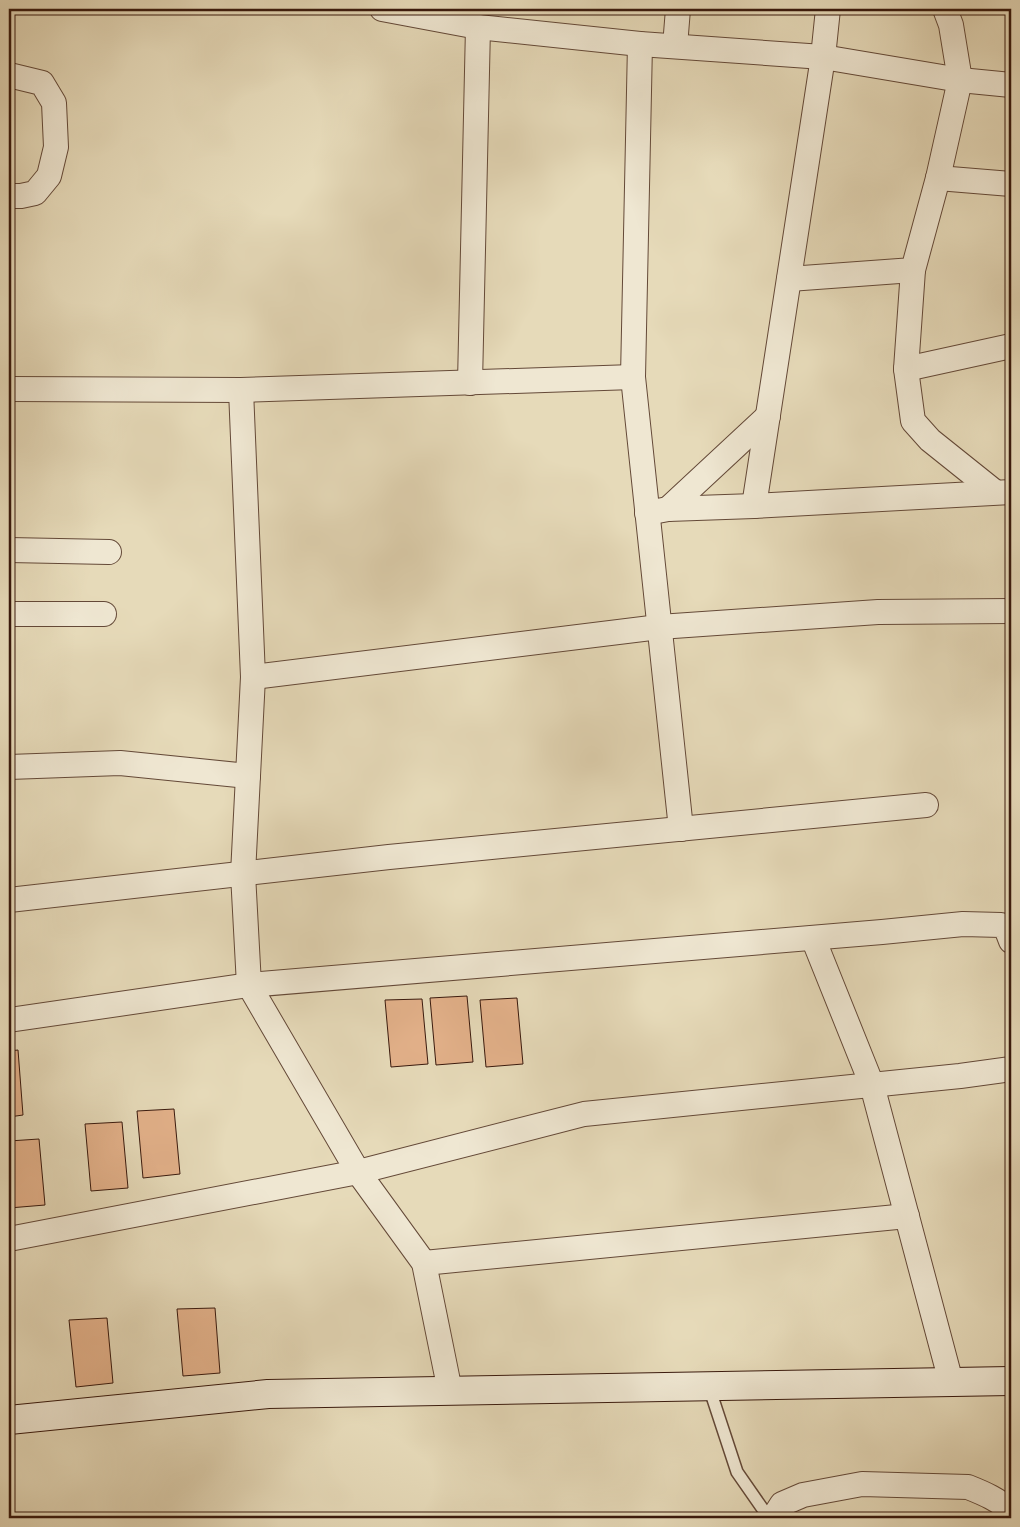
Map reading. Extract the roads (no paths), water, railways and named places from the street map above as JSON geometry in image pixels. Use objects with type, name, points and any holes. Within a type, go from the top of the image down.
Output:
[{"type":"street","points":[[382,9],[478,27],[640,44],[823,57],[960,80],[1011,85]]},
{"type":"street","points":[[675,46],[678,9]]},
{"type":"street","points":[[754,506],[823,57],[828,9]]},
{"type":"street","points":[[945,9],[951,25],[960,80],[938,178],[913,270],[906,369],[913,421],[930,440],[1003,492]]},
{"type":"street","points":[[470,383],[478,27]]},
{"type":"street","points":[[640,44],[634,377],[657,511],[659,627],[680,829]]},
{"type":"street","points":[[9,75],[42,83],[54,103],[56,147],[49,176],[35,193],[9,196]]},
{"type":"street","points":[[938,178],[1011,184]]},
{"type":"street","points":[[789,278],[913,270]]},
{"type":"street","points":[[906,369],[1011,346]]},
{"type":"street","points":[[9,389],[242,390],[634,377]]},
{"type":"street","points":[[242,390],[253,677],[244,874],[249,985],[358,1172],[424,1263],[450,1391]]},
{"type":"street","points":[[657,511],[768,416]]},
{"type":"street","points":[[657,511],[1003,492]]},
{"type":"street","points":[[9,550],[109,552]]},
{"type":"street","points":[[253,677],[659,627],[878,612],[1011,611]]},
{"type":"street","points":[[9,614],[104,614]]},
{"type":"street","points":[[9,767],[120,763],[248,776]]},
{"type":"street","points":[[9,900],[409,855],[926,805]]},
{"type":"street","points":[[9,1020],[249,985],[963,924],[1001,924],[1006,928],[1011,941]]},
{"type":"street","points":[[813,938],[872,1085],[951,1382]]},
{"type":"street","points":[[9,1239],[358,1172],[584,1114],[960,1076],[1011,1069]]},
{"type":"street","points":[[424,1263],[907,1216]]},
{"type":"street","points":[[9,1420],[268,1394],[1011,1381]]},
{"type":"street","points":[[774,1518],[782,1504],[803,1495],[862,1484],[968,1487],[998,1502],[1011,1512]]},
{"type":"lane","points":[[709,1386],[737,1472],[769,1518]]}]
